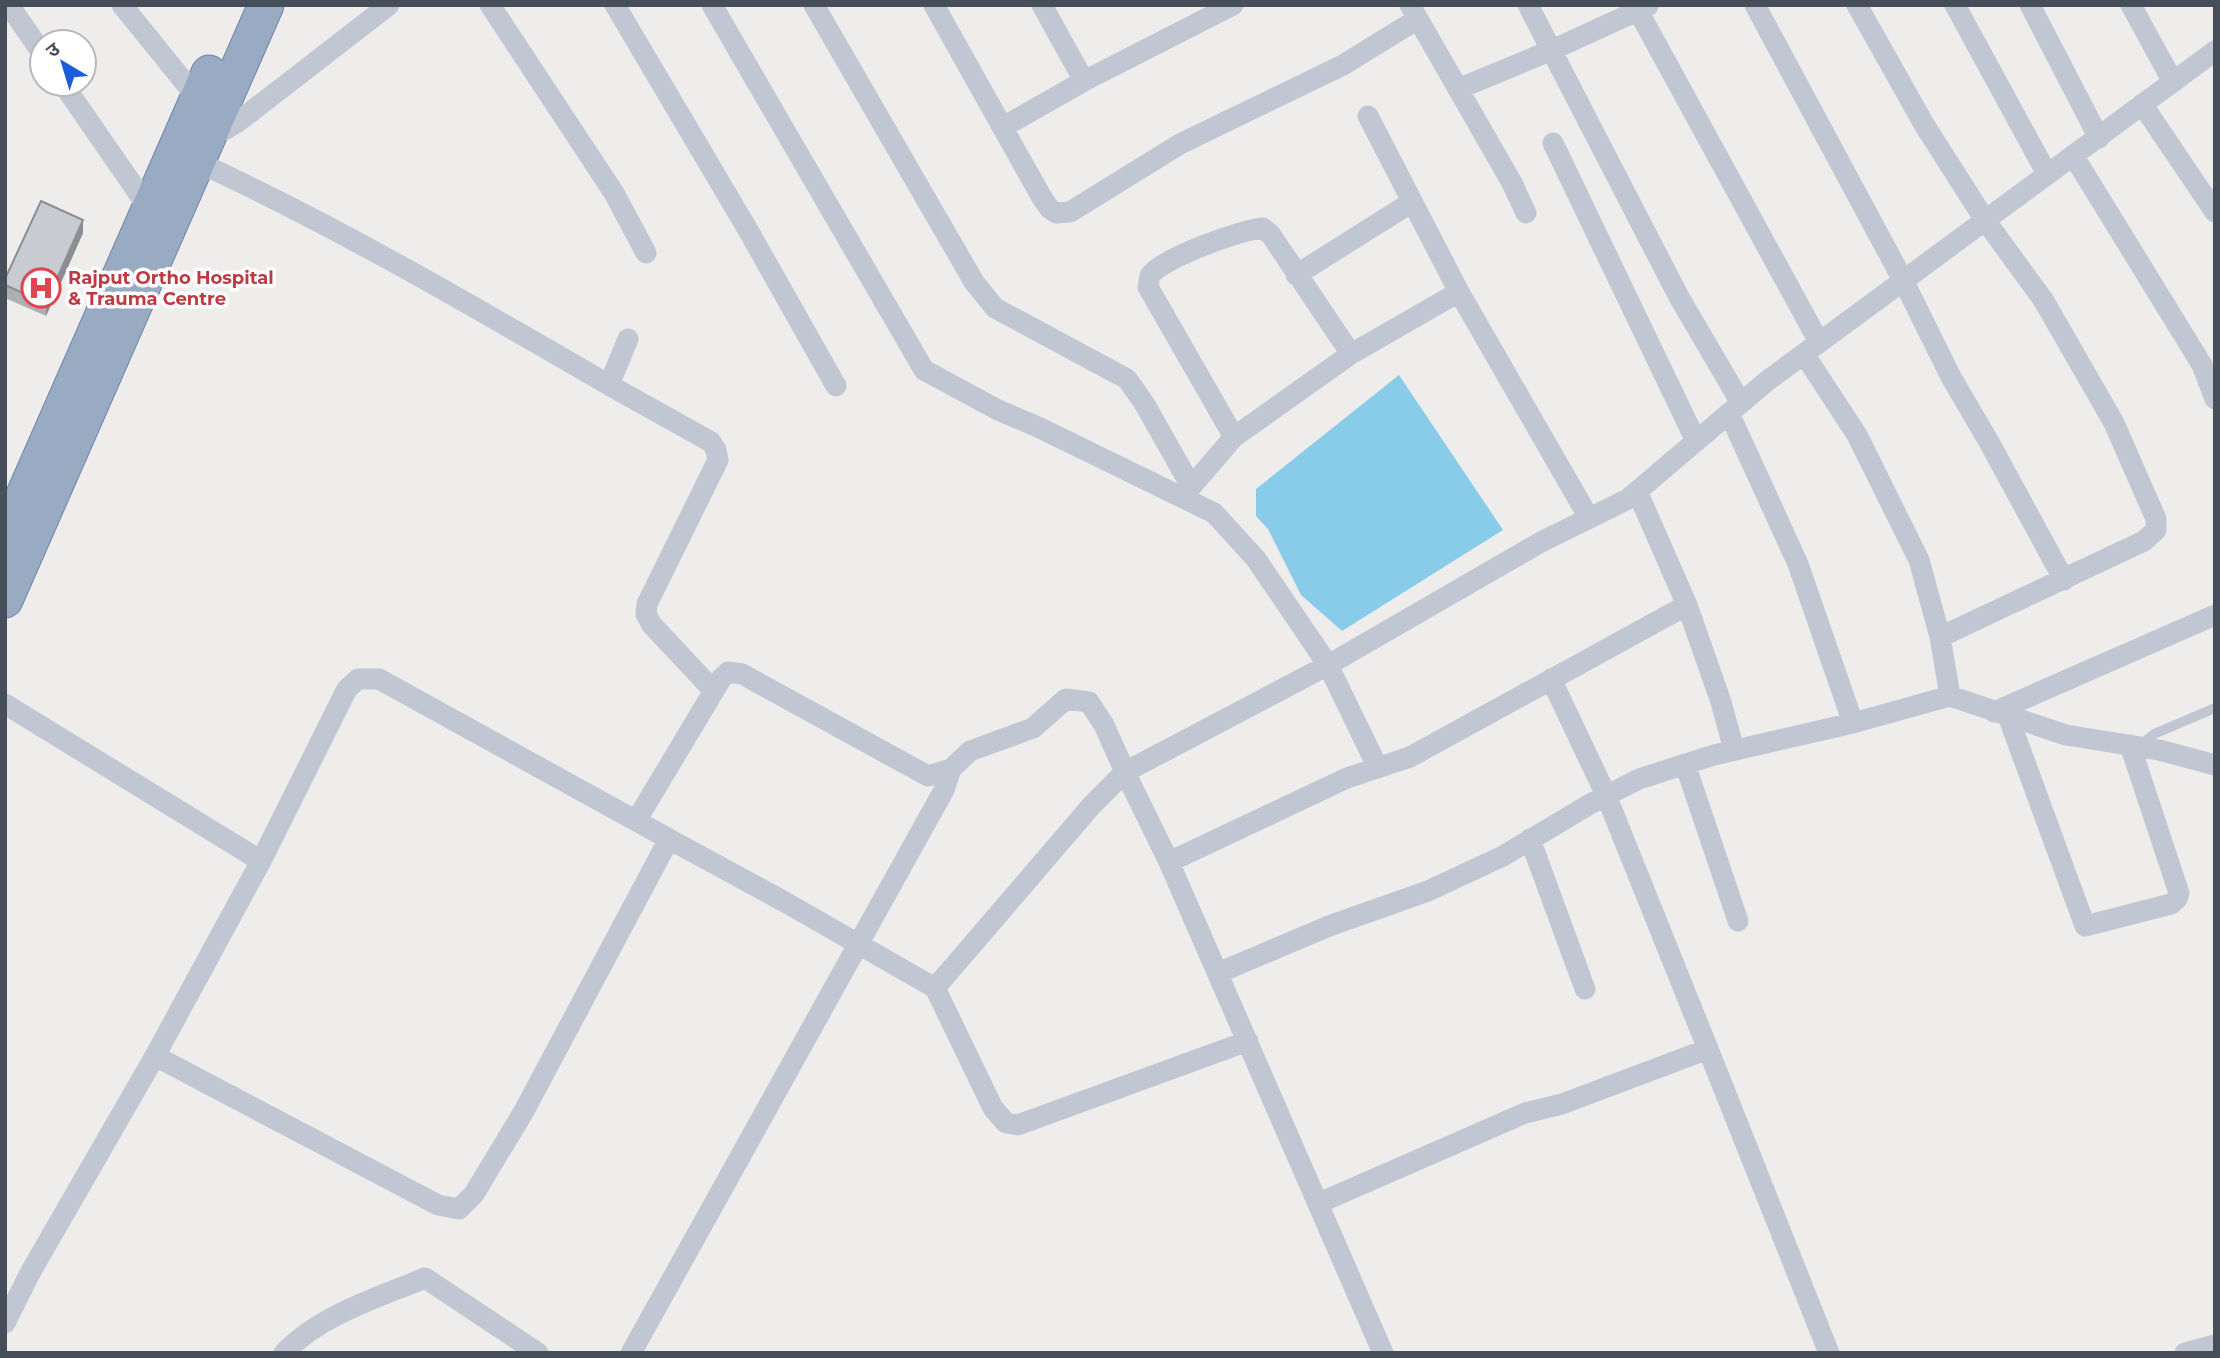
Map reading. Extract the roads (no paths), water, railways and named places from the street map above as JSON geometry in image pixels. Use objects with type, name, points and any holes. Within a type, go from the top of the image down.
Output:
[{"type":"highway","points":[[5,600],[192,145],[198,99],[239,5]]},
{"type":"highway","points":[[5,538],[13,498],[150,209],[192,145],[266,5]]},
{"type":"street","points":[[9,5],[28,33]]},
{"type":"street","points":[[121,5],[198,99]]},
{"type":"street","points":[[389,5],[239,121],[192,145],[236,180],[463,300],[711,442],[718,460],[647,604],[646,614],[652,625],[714,691]]},
{"type":"street","points":[[490,5],[614,193],[646,253]]},
{"type":"street","points":[[615,5],[748,230],[836,386]]},
{"type":"street","points":[[712,5],[924,370],[998,410],[1187,492],[1214,513],[1256,559],[1328,665],[1378,768]]},
{"type":"street","points":[[814,5],[974,282],[995,308],[1127,379],[1144,402],[1187,492]]},
{"type":"street","points":[[934,5],[1049,208],[1056,213],[1070,212],[1180,144],[1343,65],[1413,13],[1513,183],[1526,213]]},
{"type":"street","points":[[1042,5],[1084,81]]},
{"type":"street","points":[[1003,127],[1084,81],[1233,5]]},
{"type":"street","points":[[1528,5],[1735,408],[1798,564],[1853,723]]},
{"type":"street","points":[[1755,5],[1904,282],[1951,377],[2064,580]]},
{"type":"street","points":[[1857,5],[1925,127],[1984,220],[2044,301],[2114,423],[2155,519],[2156,530],[2144,541],[1940,637]]},
{"type":"street","points":[[1955,5],[2047,174]]},
{"type":"street","points":[[2030,5],[2099,138]]},
{"type":"street","points":[[2131,5],[2173,82]]},
{"type":"street","points":[[1458,89],[1552,50],[1641,7],[1919,561],[1940,637],[1950,696]]},
{"type":"street","points":[[935,988],[1092,805],[1125,772],[1328,665],[1541,542],[1628,499],[1811,348],[2215,51]]},
{"type":"street","points":[[73,98],[150,209]]},
{"type":"street","points":[[2142,104],[2215,212]]},
{"type":"street","points":[[1368,116],[1459,292],[1589,519]]},
{"type":"street","points":[[1553,143],[1696,441]]},
{"type":"street","points":[[2073,155],[2202,365],[2215,400]]},
{"type":"street","points":[[1297,275],[1412,202]]},
{"type":"street","points":[[1234,437],[1148,287],[1150,275],[1161,265],[1203,246],[1254,228],[1263,228],[1271,235],[1351,354]]},
{"type":"street","points":[[1187,492],[1234,437],[1351,354],[1459,292]]},
{"type":"street","points":[[609,385],[628,339]]},
{"type":"street","points":[[1637,491],[1687,605],[1721,702],[1734,750]]},
{"type":"street","points":[[1168,862],[1347,778],[1410,757],[1687,605]]},
{"type":"street","points":[[2001,714],[2215,615]]},
{"type":"street","points":[[636,821],[714,691],[729,672],[742,674],[929,776],[951,769],[970,751],[1033,728],[1066,699],[1089,702],[1104,725],[1168,862],[1383,1353]]},
{"type":"street","points":[[5,1323],[30,1273],[155,1056],[261,861],[347,689],[358,679],[379,679],[935,988],[993,1108],[1006,1123],[1018,1125],[1248,1041]]},
{"type":"street","points":[[1551,679],[1606,796],[1829,1353]]},
{"type":"street","points":[[1218,973],[1329,926],[1428,891],[1503,856],[1639,779],[1734,750],[1853,723],[1950,696],[2066,735],[2135,746],[2215,765]]},
{"type":"street","points":[[5,704],[261,861]]},
{"type":"street","points":[[2001,714],[2085,926],[2171,904],[2177,899],[2179,892],[2135,746]]},
{"type":"street","points":[[1685,764],[1738,921]]},
{"type":"street","points":[[631,1353],[944,790],[951,769]]},
{"type":"street","points":[[155,1056],[438,1205],[459,1209],[474,1194],[524,1111],[669,839]]},
{"type":"street","points":[[1530,839],[1585,989]]},
{"type":"street","points":[[1319,1203],[1525,1113],[1562,1104],[1708,1049]]},
{"type":"street","points":[[284,1353],[298,1338],[349,1310],[425,1278],[538,1353]]},
{"type":"street","points":[[2185,1353],[2215,1345]]},
{"type":"lane","points":[[2135,746],[2154,734],[2215,708]]},
{"type":"water","points":[[1399,375],[1503,530],[1342,631],[1301,595],[1268,529],[1256,516],[1256,489]]},
{"type":"place","name":"Rajput Ortho Hospital & Trauma Centre","points":[[41,288]]}]
